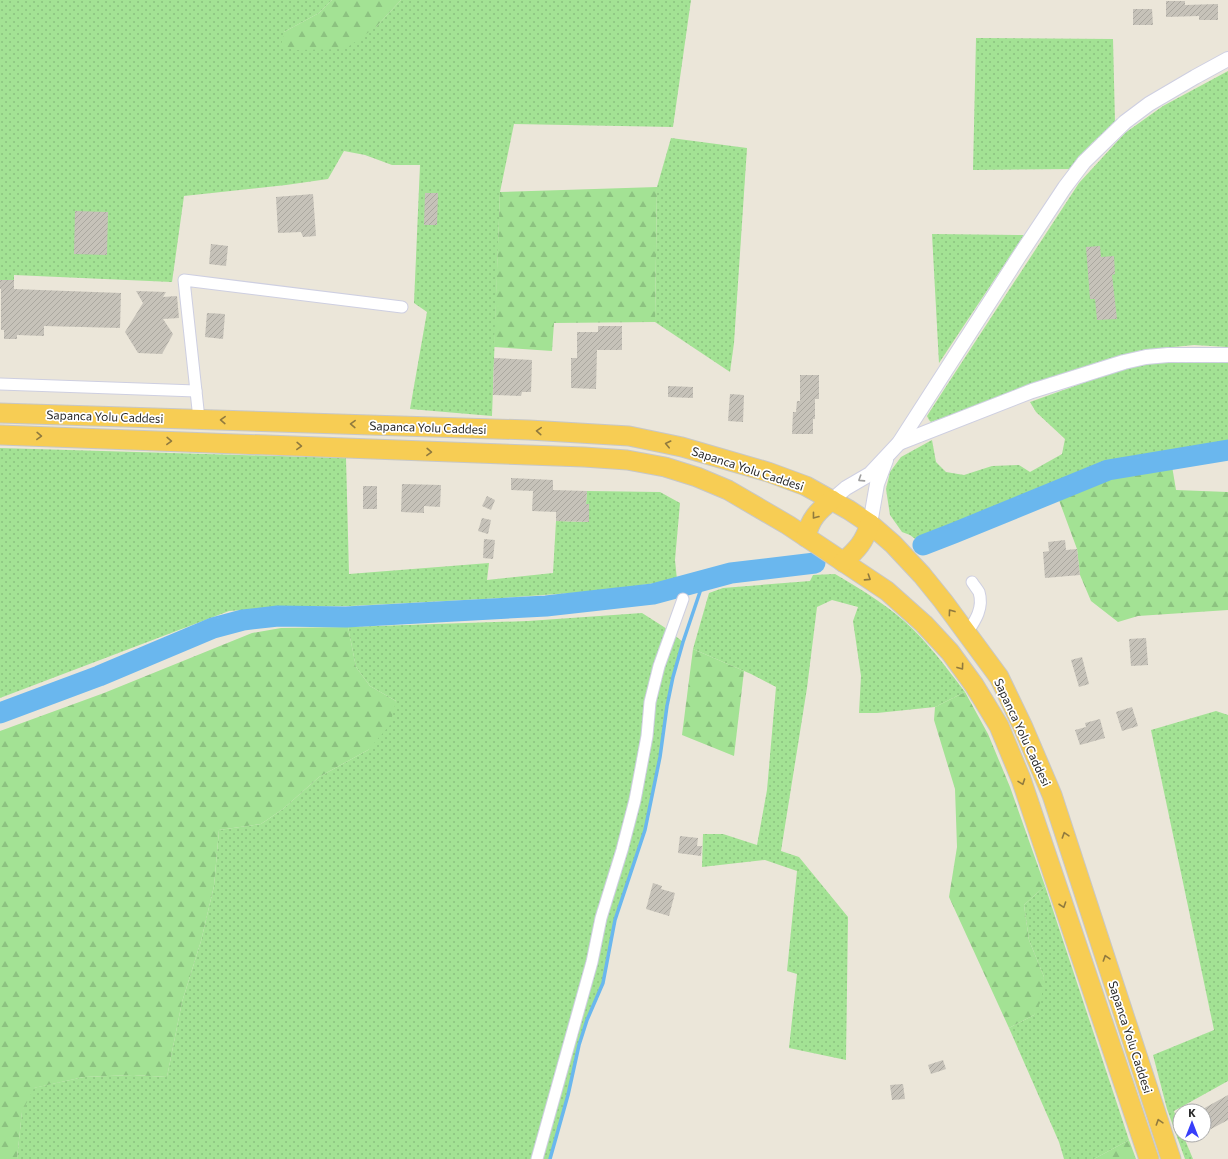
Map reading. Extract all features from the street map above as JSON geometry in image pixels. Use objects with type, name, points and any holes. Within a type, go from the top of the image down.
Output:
[{"type":"highway","name":"Sapanca Yolu Caddesi","points":[[0,413],[529,430],[629,436],[682,447],[768,472],[806,486],[832,500],[870,524],[893,544],[922,575],[967,633],[999,677],[1023,727],[1052,795],[1171,1159]]},
{"type":"highway","name":"Sapanca Yolu Caddesi","points":[[0,434],[584,457],[627,460],[671,469],[697,477],[728,490],[788,525],[888,591],[924,624],[954,658],[974,685],[999,726],[1021,780],[1149,1159]]},
{"type":"highway","points":[[806,537],[813,517],[832,500]]},
{"type":"highway","points":[[843,562],[862,543],[870,524]]},
{"type":"street","points":[[832,500],[846,488],[870,474],[899,443],[1018,258],[1065,187],[1084,162],[1124,122],[1149,104],[1228,59]]},
{"type":"street","points":[[199,420],[184,280],[402,307]]},
{"type":"street","points":[[899,443],[1032,391],[1124,362],[1146,357],[1168,355],[1228,355]]},
{"type":"street","points":[[0,384],[196,391]]},
{"type":"street","points":[[870,524],[877,484],[888,456]]},
{"type":"street","points":[[967,633],[978,617],[980,606],[979,592],[972,582]]},
{"type":"street","points":[[536,1159],[592,962],[601,918],[622,850],[635,800],[647,736],[650,702],[659,666],[684,600]]},
{"type":"green space","points":[[0,0],[332,0],[319,13],[284,32],[376,27],[401,0],[691,0],[673,127],[514,124],[500,192],[492,416],[410,409],[427,312],[414,303],[420,165],[392,165],[365,155],[344,151],[328,179],[184,196],[172,282],[14,275],[14,280],[0,280]]},
{"type":"green space","points":[[332,0],[401,0],[376,27],[345,49],[297,50],[281,46],[284,32],[319,13]]},
{"type":"green space","points":[[976,38],[1113,39],[1115,123],[1092,143],[1073,169],[973,170]]},
{"type":"green space","points":[[1228,71],[1228,347],[1194,345],[1142,350],[1098,362],[931,422],[927,416],[1079,183],[1125,133],[1163,106]]},
{"type":"green space","points":[[671,138],[747,148],[734,343],[730,372],[655,322],[657,187]]},
{"type":"green space","points":[[657,187],[655,322],[554,323],[552,351],[494,347],[500,192]]},
{"type":"green space","points":[[932,234],[1024,235],[939,363]]},
{"type":"green space","points":[[1145,362],[1228,362],[1228,450],[1108,470],[923,545],[910,535],[902,532],[890,515],[886,489],[890,472],[901,457],[932,440],[936,462],[946,472],[964,475],[992,466],[1019,465],[1030,472],[1062,454],[1065,439],[1036,412],[1030,402]]},
{"type":"green space","points":[[0,448],[346,458],[349,574],[489,563],[487,580],[553,573],[556,521],[588,522],[589,504],[586,504],[587,491],[660,492],[680,503],[675,560],[677,580],[599,591],[502,598],[350,606],[280,607],[229,611],[0,698]]},
{"type":"green space","points":[[1171,460],[1176,490],[1228,492],[1228,610],[1138,616],[1118,622],[1091,601],[1080,575],[1077,549],[1056,492],[1108,470]]},
{"type":"green space","points":[[835,574],[879,601],[912,628],[928,645],[965,692],[935,707],[877,713],[859,713],[861,676],[853,621],[858,607],[832,600],[817,607],[807,688],[781,851],[799,857],[848,917],[846,1060],[789,1048],[797,974],[787,971],[797,871],[765,860],[702,867],[703,834],[723,834],[757,845],[767,790],[776,687],[751,674],[693,649],[709,593],[723,588],[810,581],[813,575]]},
{"type":"green space","points":[[642,613],[664,627],[683,642],[673,677],[667,706],[660,757],[645,830],[615,920],[603,983],[587,1020],[579,1045],[568,1095],[550,1159],[17,1159],[22,1111],[33,1088],[84,1077],[133,1075],[167,1077],[182,1002],[201,941],[214,886],[219,830],[261,824],[283,809],[319,777],[368,750],[396,701],[370,686],[356,667],[348,627],[528,621]]},
{"type":"green space","points":[[348,627],[356,667],[370,686],[396,701],[390,725],[368,750],[319,777],[283,809],[261,824],[219,830],[214,886],[201,941],[182,1002],[167,1077],[133,1075],[84,1077],[34,1088],[22,1112],[17,1159],[0,1159],[0,731],[104,693],[252,633],[281,628]]},
{"type":"green space","points":[[693,649],[744,671],[734,756],[682,735]]},
{"type":"green space","points":[[965,692],[988,734],[1010,787],[1045,886],[1024,905],[1029,940],[1044,977],[1041,1001],[1034,1015],[1009,1028],[949,897],[957,847],[955,789],[934,720],[935,707]]},
{"type":"green space","points":[[1216,711],[1228,715],[1228,1081],[1188,1103],[1172,1103],[1172,1123],[1153,1055],[1214,1030],[1151,730]]},
{"type":"green space","points":[[1045,886],[1129,1140],[1094,1159],[1064,1159],[1059,1142],[1009,1028],[1034,1015],[1044,977],[1029,940],[1024,905]]},
{"type":"green space","points":[[1129,1140],[1136,1159],[1094,1159]]},
{"type":"green space","points":[[1179,1143],[1186,1143],[1193,1159],[1185,1159]]},
{"type":"building","points":[[1166,1],[1185,1],[1185,5],[1218,4],[1218,20],[1199,20],[1199,16],[1166,17]]},
{"type":"building","points":[[1133,9],[1152,9],[1153,25],[1133,25]]},
{"type":"building","points":[[425,193],[438,193],[437,225],[424,225]]},
{"type":"building","points":[[313,194],[316,236],[303,237],[301,232],[278,233],[276,197]]},
{"type":"building","points":[[75,211],[108,212],[107,255],[74,254]]},
{"type":"building","points":[[211,244],[228,246],[226,266],[209,264]]},
{"type":"building","points":[[1100,246],[1101,257],[1114,256],[1115,274],[1112,275],[1117,319],[1097,320],[1095,299],[1090,299],[1086,247]]},
{"type":"building","points":[[0,280],[14,280],[14,289],[121,293],[120,328],[44,326],[44,336],[17,335],[17,339],[4,339],[4,330],[1,330]]},
{"type":"building","points":[[136,291],[166,292],[163,297],[177,296],[179,318],[163,319],[173,334],[162,354],[138,353],[125,332],[143,303]]},
{"type":"building","points":[[207,313],[225,314],[223,339],[205,337]]},
{"type":"building","points":[[598,326],[622,326],[622,350],[597,350],[596,389],[571,388],[571,358],[577,358],[577,332],[598,332]]},
{"type":"building","points":[[494,358],[532,360],[531,392],[522,392],[521,396],[493,395]]},
{"type":"building","points":[[800,375],[819,375],[819,399],[815,399],[813,434],[792,434],[793,412],[796,412],[797,401],[800,401]]},
{"type":"building","points":[[668,386],[693,387],[693,398],[668,397]]},
{"type":"building","points":[[730,394],[744,395],[743,422],[728,421]]},
{"type":"building","points":[[511,478],[553,480],[553,490],[587,491],[586,504],[589,504],[589,522],[556,521],[556,512],[532,511],[533,491],[511,490]]},
{"type":"building","points":[[402,484],[441,485],[440,507],[424,506],[424,513],[401,512]]},
{"type":"building","points":[[363,486],[377,486],[377,509],[363,509]]},
{"type":"building","points":[[487,496],[495,500],[491,510],[482,506]]},
{"type":"building","points":[[482,518],[491,520],[488,534],[478,531]]},
{"type":"building","points":[[484,539],[495,540],[493,559],[483,558]]},
{"type":"building","points":[[1065,540],[1066,550],[1077,549],[1080,575],[1045,578],[1043,552],[1049,551],[1048,542]]},
{"type":"building","points":[[1146,638],[1148,665],[1131,666],[1129,639]]},
{"type":"building","points":[[1082,657],[1089,684],[1079,687],[1071,660]]},
{"type":"building","points":[[1132,707],[1138,726],[1122,731],[1116,712]]},
{"type":"building","points":[[1100,719],[1105,738],[1080,745],[1075,730],[1086,727],[1085,723]]},
{"type":"building","points":[[680,836],[698,838],[697,846],[702,846],[701,856],[678,853]]},
{"type":"building","points":[[653,883],[662,886],[661,889],[675,893],[669,916],[646,909]]},
{"type":"building","points":[[943,1060],[946,1069],[931,1074],[928,1065]]},
{"type":"building","points":[[903,1084],[905,1099],[892,1100],[890,1085]]},
{"type":"building","points":[[1228,1095],[1228,1120],[1212,1128],[1212,1104]]},
{"type":"waterway","points":[[923,545],[1108,470],[1228,450]]},
{"type":"waterway","points":[[0,713],[99,676],[213,628],[243,620],[278,616],[346,617],[546,606],[653,594],[731,573],[815,563]]},
{"type":"waterway","points":[[550,1159],[568,1095],[579,1045],[587,1020],[603,983],[615,920],[645,830],[660,757],[667,706],[673,677],[704,580]]}]
